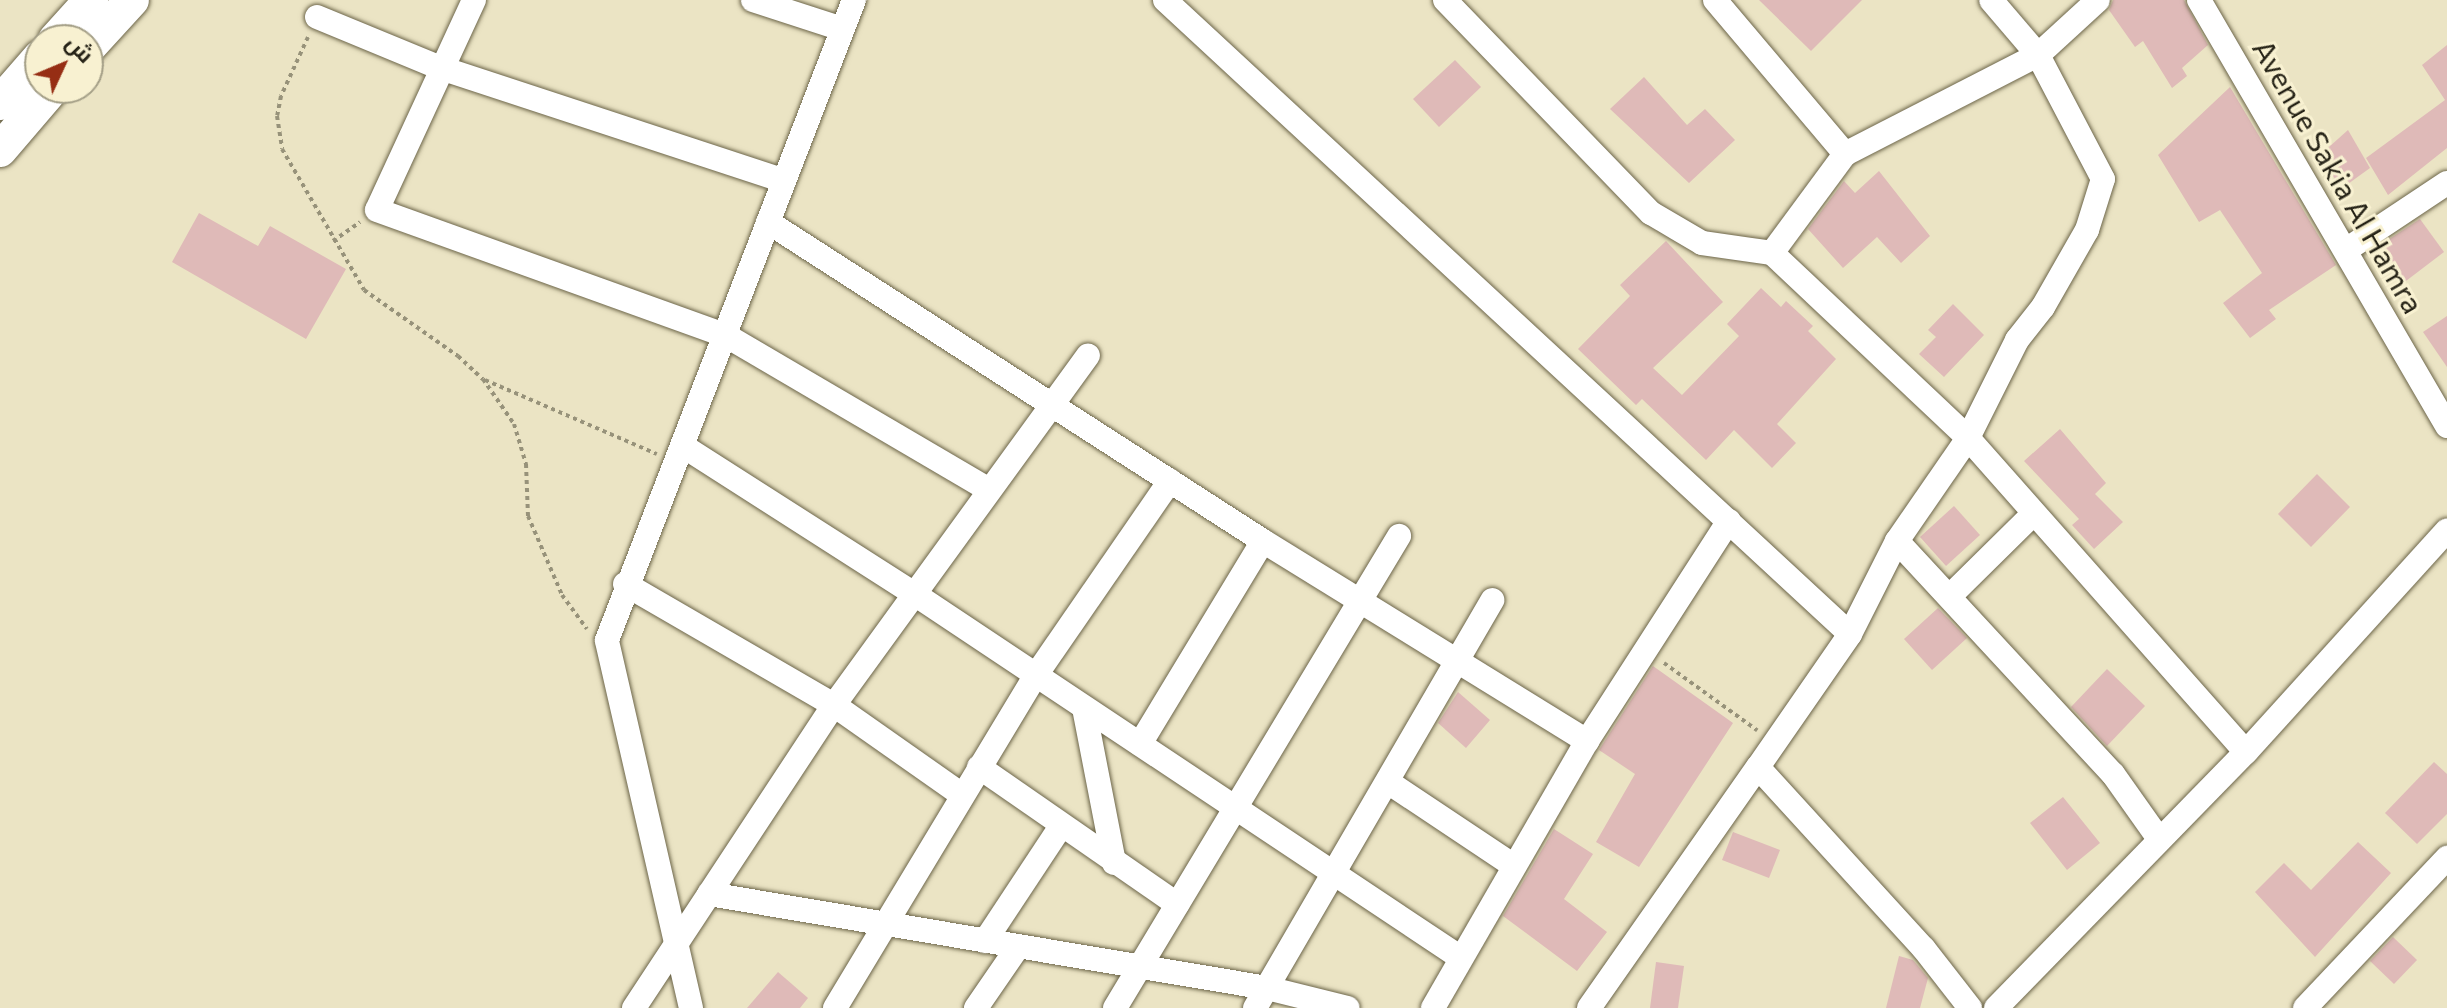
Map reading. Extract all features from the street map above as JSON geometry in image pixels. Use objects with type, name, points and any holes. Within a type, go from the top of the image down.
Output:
[{"type":"street","points":[[69,24],[91,0]]},
{"type":"street","points":[[104,31],[132,0]]},
{"type":"street","points":[[474,0],[377,210],[725,335],[988,489]]},
{"type":"street","points":[[753,0],[842,29]]},
{"type":"street","points":[[691,1008],[609,660],[607,640],[625,584],[680,454],[854,0]]},
{"type":"street","points":[[1165,0],[1850,634]]},
{"type":"street","points":[[1445,0],[1651,213],[1702,243],[1772,253],[1968,438],[2246,752]]},
{"type":"street","points":[[1715,0],[1845,154]]},
{"type":"street","points":[[1589,1008],[1777,744],[1850,634],[1897,541],[1968,438],[2017,340],[2043,307],[2087,230],[2103,179],[2038,55],[1991,0]]},
{"type":"street","points":[[1772,253],[1845,154],[2038,55],[2098,0]]},
{"type":"street","name":"Avenue Sakia Al Hamra","points":[[2199,0],[2447,426]]},
{"type":"street","points":[[317,17],[441,68],[784,181]]},
{"type":"street","points":[[0,103],[24,75]]},
{"type":"street","points":[[0,150],[39,104]]},
{"type":"street","points":[[2346,250],[2447,183]]},
{"type":"street","points":[[768,222],[1051,407],[1263,541],[1359,596],[1587,741]]},
{"type":"street","points":[[634,1008],[834,705],[988,489],[1088,356]]},
{"type":"street","points":[[680,454],[913,593],[1461,958]]},
{"type":"street","points":[[835,1008],[1036,675],[1170,481]]},
{"type":"street","points":[[1951,595],[2033,514]]},
{"type":"street","points":[[1433,1008],[1587,741],[1729,521]]},
{"type":"street","points":[[1996,1008],[2246,752],[2447,530]]},
{"type":"street","points":[[1115,1008],[1359,596],[1399,536]]},
{"type":"street","points":[[1140,744],[1263,541]]},
{"type":"street","points":[[1897,541],[1951,595],[2113,774],[2159,839]]},
{"type":"street","points":[[625,584],[834,705],[962,795]]},
{"type":"street","points":[[1261,998],[1460,660],[1492,600]]},
{"type":"street","points":[[1084,708],[1114,863]]},
{"type":"street","points":[[979,767],[1177,904]]},
{"type":"street","points":[[1758,767],[1924,949],[1970,1008]]},
{"type":"street","points":[[1388,782],[1514,866]]},
{"type":"street","points":[[985,941],[1061,826]]},
{"type":"street","points":[[2305,1008],[2447,858]]},
{"type":"street","points":[[709,894],[1139,967],[1261,998],[1348,1008]]},
{"type":"street","points":[[976,1008],[1018,947]]},
{"type":"path","points":[[317,17],[277,116],[282,149],[364,290],[483,379],[680,454]]},
{"type":"path","points":[[333,241],[377,210]]},
{"type":"path","points":[[483,379],[514,424],[526,464],[528,516],[542,556],[562,595],[609,660]]},
{"type":"path","points":[[1646,650],[1777,744]]},
{"type":"building","points":[[1759,0],[1862,0],[1811,51]]},
{"type":"building","points":[[2113,0],[2184,0],[2208,45],[2182,68],[2187,76],[2172,88],[2143,41],[2135,47],[2109,10]]},
{"type":"building","points":[[2447,45],[2447,148],[2388,195],[2366,158],[2445,100],[2422,65]]},
{"type":"building","points":[[1455,60],[1481,87],[1439,127],[1413,99]]},
{"type":"building","points":[[1644,77],[1687,125],[1705,109],[1735,140],[1689,183],[1610,109]]},
{"type":"building","points":[[2230,87],[2336,265],[2269,310],[2276,319],[2250,338],[2223,303],[2262,273],[2220,210],[2199,222],[2158,155]]},
{"type":"building","points":[[2348,130],[2370,168],[2341,189],[2320,155]]},
{"type":"building","points":[[1879,171],[1930,236],[1901,263],[1877,237],[1843,268],[1808,229],[1844,181],[1855,193]]},
{"type":"building","points":[[199,213],[258,246],[270,226],[346,269],[306,339],[172,262]]},
{"type":"building","points":[[2420,219],[2444,252],[2402,284],[2377,247]]},
{"type":"building","points":[[1666,241],[1723,302],[1653,368],[1682,395],[1739,336],[1727,324],[1761,288],[1781,307],[1786,301],[1813,326],[1808,331],[1836,359],[1777,424],[1796,443],[1772,468],[1734,430],[1706,460],[1642,399],[1636,405],[1578,349],[1630,296],[1620,285]]},
{"type":"building","points":[[1953,304],[1984,335],[1944,377],[1919,354],[1936,337],[1928,330]]},
{"type":"building","points":[[2447,316],[2447,367],[2423,332]]},
{"type":"building","points":[[2060,429],[2106,483],[2095,494],[2123,522],[2094,549],[2072,525],[2079,519],[2024,461]]},
{"type":"building","points":[[2317,474],[2350,507],[2311,547],[2278,514]]},
{"type":"building","points":[[1954,506],[1980,535],[1946,566],[1920,537]]},
{"type":"building","points":[[1938,608],[1967,638],[1932,670],[1904,639]]},
{"type":"building","points":[[1653,666],[1733,723],[1639,867],[1596,842],[1635,774],[1599,750]]},
{"type":"building","points":[[2107,669],[2145,706],[2107,746],[2071,707]]},
{"type":"building","points":[[1458,692],[1490,720],[1466,748],[1438,723]]},
{"type":"building","points":[[2434,762],[2447,774],[2447,814],[2417,844],[2385,813]]},
{"type":"building","points":[[2063,797],[2100,843],[2067,870],[2030,823]]},
{"type":"building","points":[[1554,829],[1593,854],[1564,899],[1607,932],[1577,971],[1503,916]]},
{"type":"building","points":[[1733,832],[1780,850],[1769,878],[1722,860]]},
{"type":"building","points":[[2358,842],[2391,873],[2315,957],[2255,892],[2284,863],[2311,890]]},
{"type":"building","points":[[2393,937],[2417,960],[2394,984],[2370,961]]},
{"type":"building","points":[[1899,956],[1913,960],[1928,978],[1920,1008],[1886,1008]]},
{"type":"building","points":[[1656,962],[1684,966],[1678,1008],[1650,1008]]},
{"type":"building","points":[[778,972],[808,998],[800,1008],[747,1008]]}]
